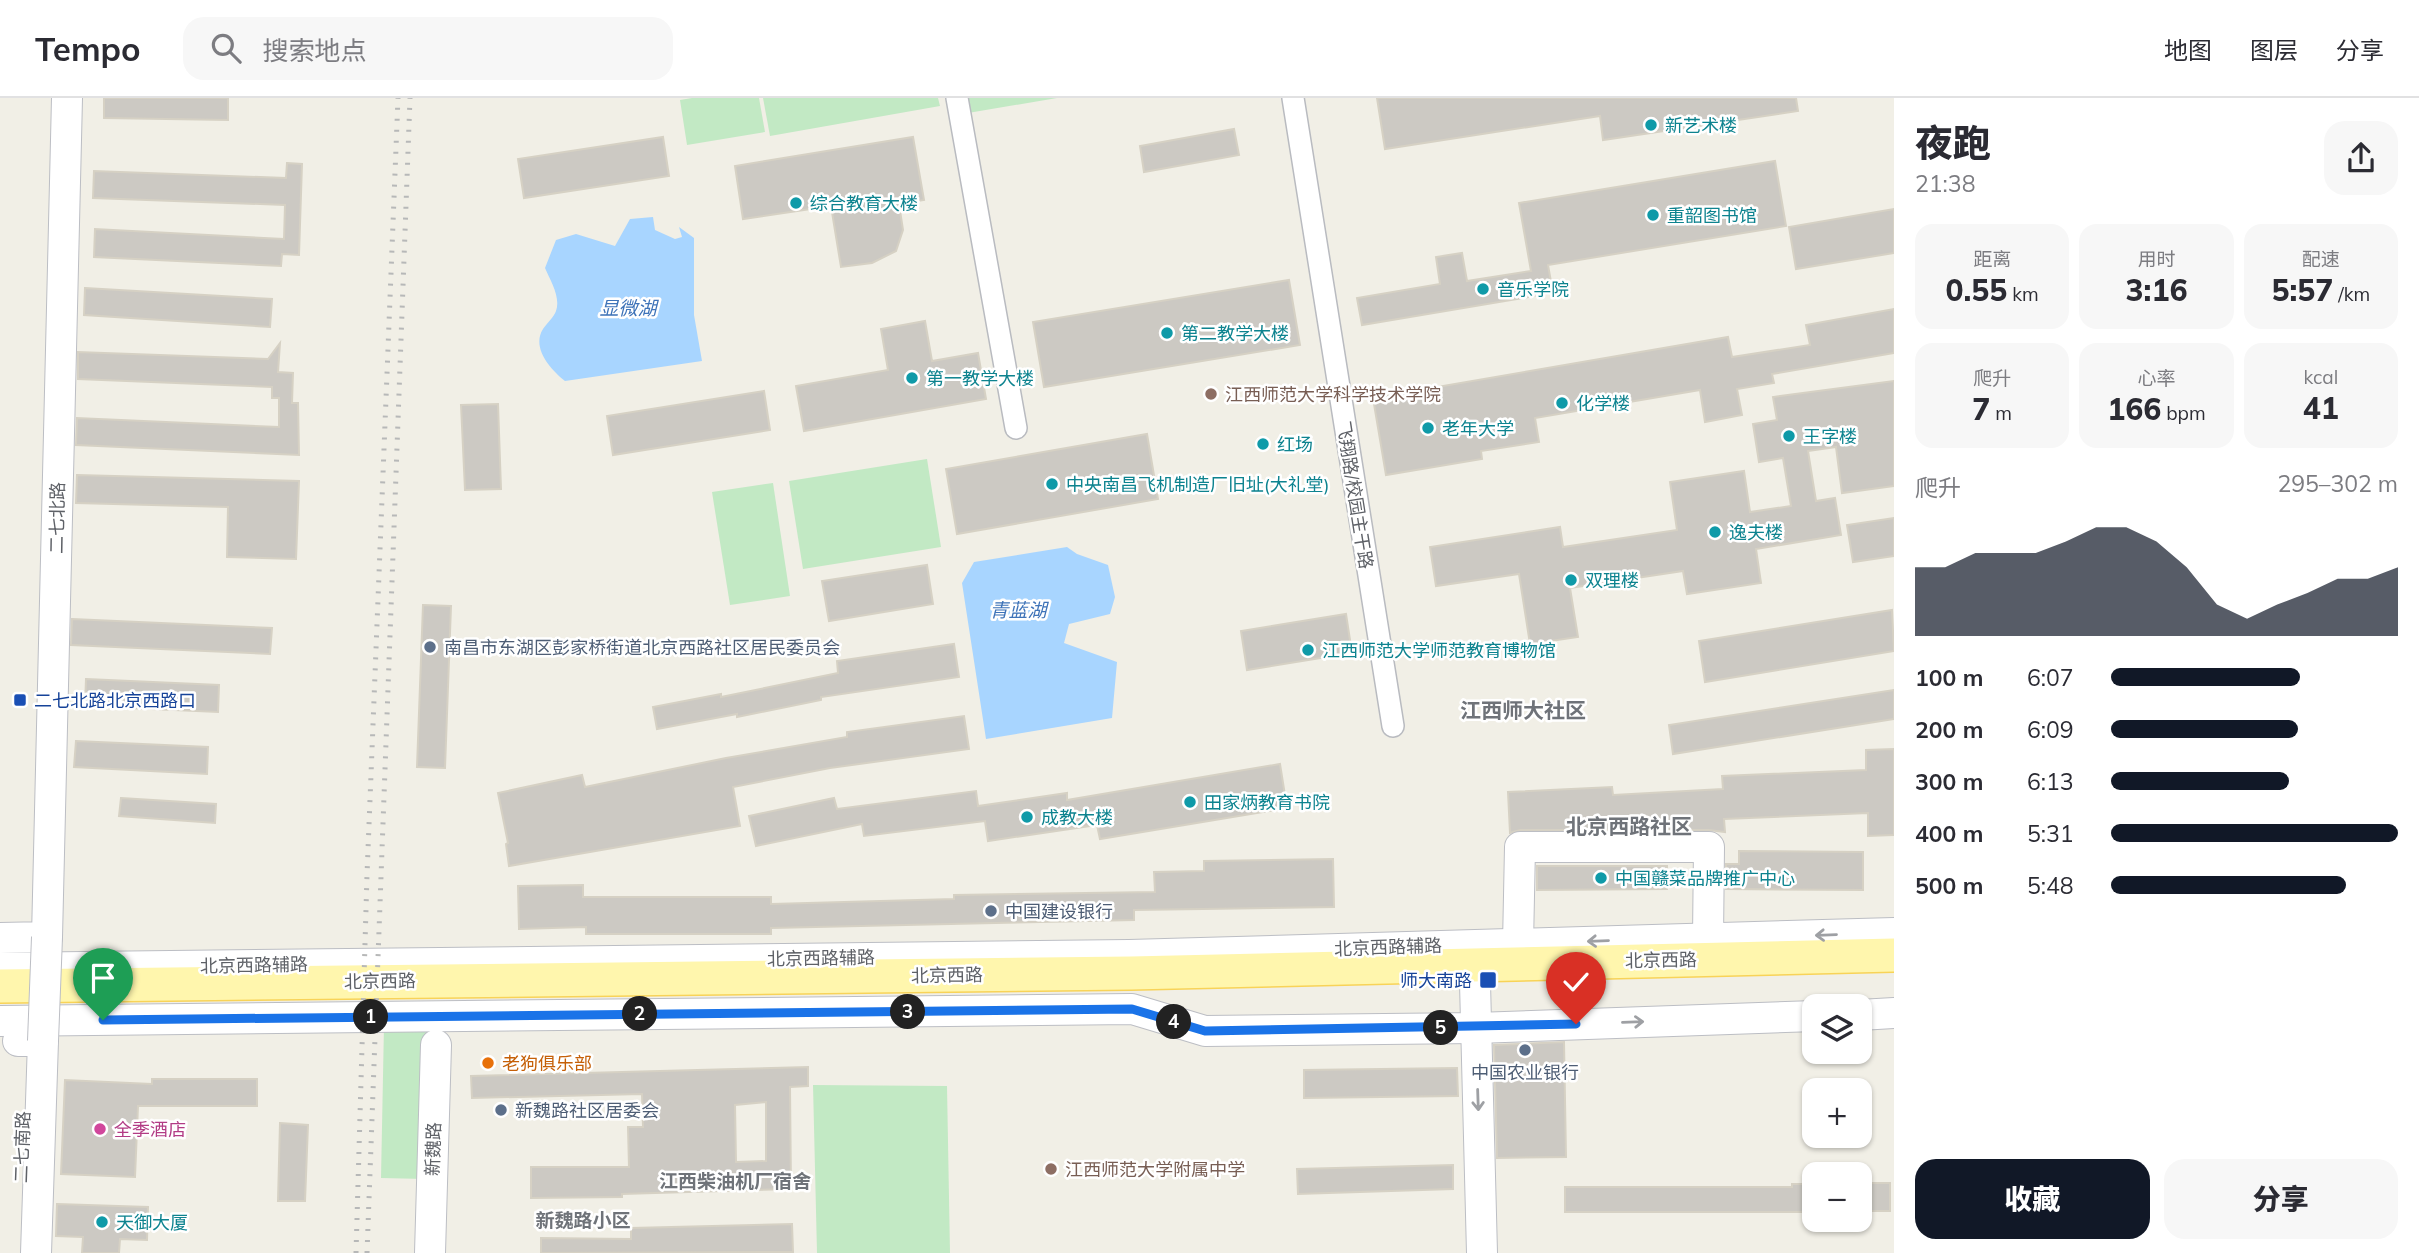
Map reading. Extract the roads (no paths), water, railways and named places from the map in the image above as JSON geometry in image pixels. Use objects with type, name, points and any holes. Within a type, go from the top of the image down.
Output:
[{"type":"main road","name":"二七北路","points":[[38,937],[48,98]]},
{"type":"main road","name":"二七北路","points":[[38,937],[67,98]]},
{"type":"main road","points":[[1518,944],[1520,848],[1709,848],[1708,938]]},
{"type":"main road","name":"北京西路辅路","points":[[0,968],[1129,955],[1894,933]]},
{"type":"main road","points":[[0,938],[38,937],[23,1041]]},
{"type":"main road","name":"北京西路","points":[[0,986],[1130,973],[1894,955]]},
{"type":"main road","name":"北京西路","points":[[0,1002],[1894,978]]},
{"type":"main road","points":[[1475,982],[1482,1253]]},
{"type":"main road","points":[[0,1021],[1132,1009],[1205,1031],[1476,1028],[1802,1016]]},
{"type":"main road","points":[[1872,1014],[1894,1013]]},
{"type":"main road","name":"二七南路","points":[[17,1253],[23,1041]]},
{"type":"main road","name":"二七南路","points":[[23,1041],[36,1253]]},
{"type":"main road","name":"新魏路","points":[[430,1253],[436,1045]]},
{"type":"street","points":[[957,98],[1016,428]]},
{"type":"street","name":"飞翔路/校园主干路","points":[[1293,98],[1392,726]]},
{"type":"water","name":"显微湖","points":[[653,217],[655,230],[675,239],[682,237],[679,227],[694,238],[694,315],[702,361],[565,381],[544,358],[539,344],[543,329],[554,316],[557,306],[554,289],[545,268],[556,240],[576,234],[615,246],[630,219]]},
{"type":"water","name":"青蓝湖","points":[[1067,547],[1077,554],[1108,565],[1115,597],[1110,614],[1069,624],[1064,643],[1117,662],[1112,718],[986,739],[962,583],[974,562]]},
{"type":"railway","points":[[356,1253],[367,875],[398,98]]},
{"type":"railway","points":[[367,1253],[410,98]]},
{"type":"place","name":"新艺术楼","points":[[1651,125]]},
{"type":"place","name":"综合教育大楼","points":[[796,203]]},
{"type":"place","name":"重韶图书馆","points":[[1653,215]]},
{"type":"place","name":"音乐学院","points":[[1483,289]]},
{"type":"place","name":"第二教学大楼","points":[[1167,333]]},
{"type":"place","name":"第一教学大楼","points":[[912,378]]},
{"type":"place","name":"江西师范大学科学技术学院","points":[[1211,394]]},
{"type":"place","name":"化学楼","points":[[1562,403]]},
{"type":"place","name":"老年大学","points":[[1428,428]]},
{"type":"place","name":"王字楼","points":[[1789,436]]},
{"type":"place","name":"红场","points":[[1263,444]]},
{"type":"place","name":"中央南昌飞机制造厂旧址(大礼堂)","points":[[1052,484]]},
{"type":"place","name":"逸夫楼","points":[[1715,532]]},
{"type":"place","name":"双理楼","points":[[1571,580]]},
{"type":"place","name":"南昌市东湖区彭家桥街道北京西路社区居民委员会","points":[[430,647]]},
{"type":"place","name":"江西师范大学师范教育博物馆","points":[[1308,650]]},
{"type":"place","name":"二七北路北京西路口","points":[[20,700]]},
{"type":"place","name":"田家炳教育书院","points":[[1190,802]]},
{"type":"place","name":"成教大楼","points":[[1027,817]]},
{"type":"place","name":"中国赣菜品牌推广中心","points":[[1601,878]]},
{"type":"place","name":"中国建设银行","points":[[991,911]]},
{"type":"place","name":"师大南路","points":[[1488,980]]},
{"type":"place","name":"中国农业银行","points":[[1525,1050]]},
{"type":"place","name":"老狗俱乐部","points":[[488,1063]]},
{"type":"place","name":"新魏路社区居委会","points":[[501,1110]]},
{"type":"place","name":"全季酒店","points":[[100,1129]]},
{"type":"place","name":"江西师范大学附属中学","points":[[1051,1169]]},
{"type":"place","name":"天御大厦","points":[[102,1222]]},
{"type":"district","name":"江西师大社区","points":[[1523,710]]},
{"type":"district","name":"北京西路社区","points":[[1629,826]]},
{"type":"district","name":"江西柴油机厂宿舍","points":[[735,1181]]},
{"type":"district","name":"新魏路小区","points":[[583,1220]]}]
